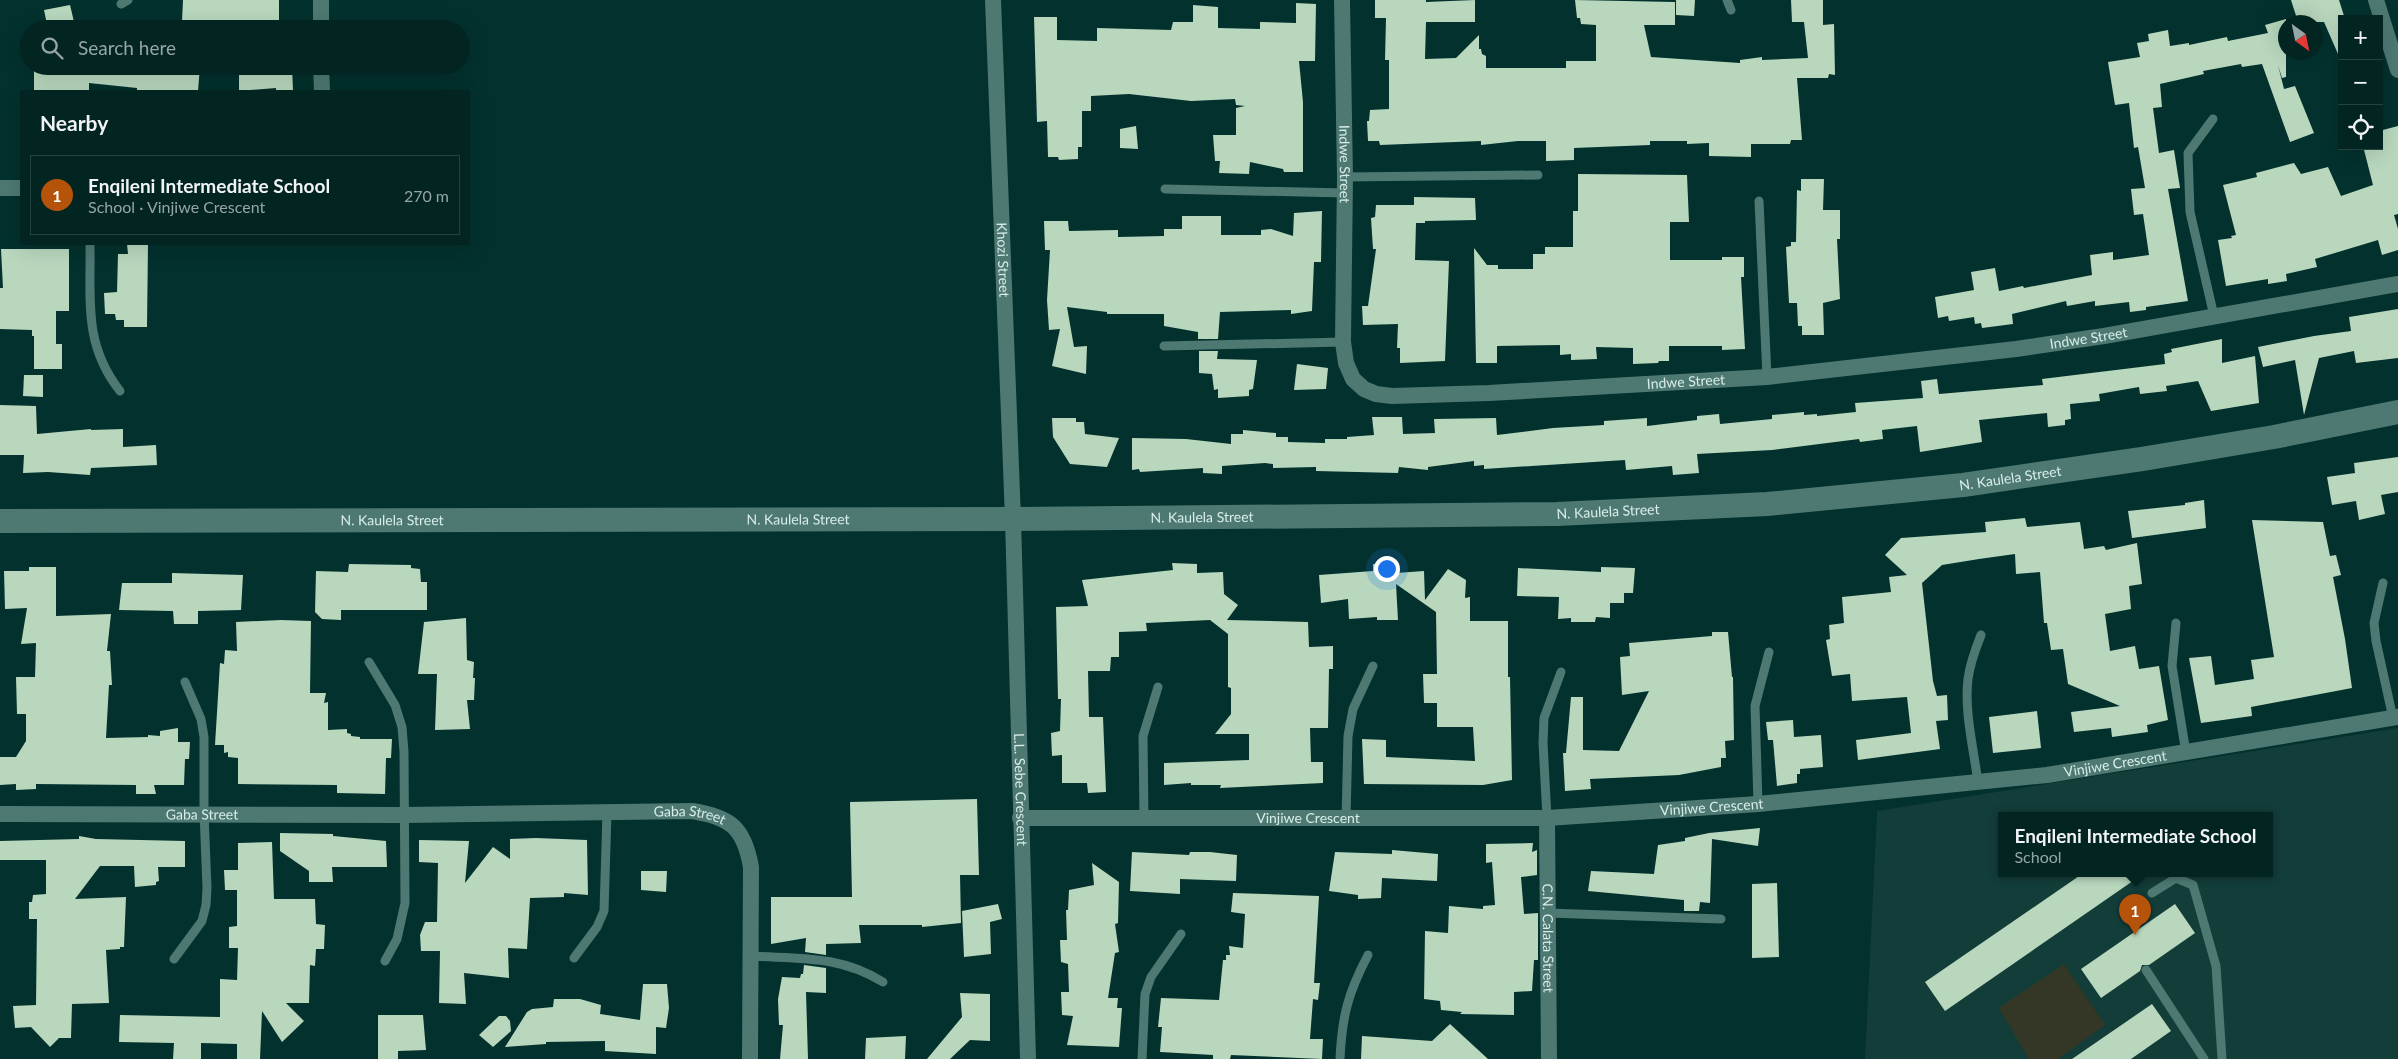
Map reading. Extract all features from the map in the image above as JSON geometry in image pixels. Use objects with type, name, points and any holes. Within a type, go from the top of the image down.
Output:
[{"type":"street","points":[[321,0],[321,20]]},
{"type":"street","name":"Khozi Street","points":[[993,0],[1012,519]]},
{"type":"street","name":"Indwe Street","points":[[1342,0],[1343,342],[1346,363],[1353,380],[1376,394],[1392,396],[1489,393],[1767,378],[2016,349],[2104,336],[2398,284]]},
{"type":"street","points":[[2376,0],[2393,39],[2398,70]]},
{"type":"street","points":[[321,75],[322,90]]},
{"type":"street","points":[[0,188],[20,188]]},
{"type":"street","name":"N. Kaulela Street","points":[[0,521],[1012,519],[1558,514],[1767,504],[1962,485],[2142,459],[2274,437],[2398,412]]},
{"type":"street","name":"L.L. Sebe Crescent","points":[[1012,519],[1028,1059]]},
{"type":"street","name":"Vinjiwe Crescent","points":[[1020,818],[1144,820],[1548,818],[1758,804],[2047,775],[2395,717]]},
{"type":"street","name":"Gaba Street","points":[[0,814],[204,813],[405,815],[692,811],[724,819],[735,826],[744,838],[751,867],[750,1059]]},
{"type":"street","name":"C.N. Calata Street","points":[[1548,818],[1549,1059]]},
{"type":"lane","points":[[1727,0],[1731,10]]},
{"type":"lane","points":[[2213,119],[2188,153],[2190,212],[2214,316]]},
{"type":"lane","points":[[1165,189],[1344,185],[1538,176]]},
{"type":"lane","points":[[1759,201],[1767,378]]},
{"type":"lane","points":[[90,245],[94,342],[102,365],[120,392]]},
{"type":"lane","points":[[1164,346],[1343,342]]},
{"type":"lane","points":[[2382,583],[2374,623],[2376,641],[2395,717]]},
{"type":"lane","points":[[2176,623],[2172,666],[2186,753]]},
{"type":"lane","points":[[1978,783],[1969,710],[1968,681],[1971,660],[1981,635]]},
{"type":"lane","points":[[1758,804],[1755,706],[1769,652]]},
{"type":"lane","points":[[369,662],[388,692],[402,727],[404,752],[405,903],[403,920],[385,961]]},
{"type":"lane","points":[[1346,820],[1348,736],[1353,710],[1373,666]]},
{"type":"lane","points":[[1548,818],[1543,743],[1544,718],[1561,672]]},
{"type":"lane","points":[[174,958],[202,921],[206,905],[204,737],[201,719],[185,682]]},
{"type":"lane","points":[[1144,820],[1143,736],[1158,687]]},
{"type":"lane","points":[[574,958],[597,927],[604,911],[607,812]]},
{"type":"lane","points":[[2152,893],[2176,878],[2193,885],[2216,966],[2222,1059]]},
{"type":"lane","points":[[1548,913],[1721,919]]},
{"type":"lane","points":[[1142,1059],[1145,994],[1150,977],[1181,934]]},
{"type":"lane","points":[[1340,1059],[1343,1020],[1348,997],[1368,955]]},
{"type":"lane","points":[[751,956],[830,961],[864,970],[882,982]]},
{"type":"lane","points":[[2146,970],[2204,1059]]},
{"type":"shaded area","points":[[2398,728],[2398,1059],[1865,1059],[1877,811]]},
{"type":"green space","points":[[2064,964],[2105,1025],[2058,1059],[2029,1059],[1999,1008]]},
{"type":"building","points":[[183,0],[279,0],[279,20],[182,20]]},
{"type":"building","points":[[1375,0],[1426,0],[1426,2],[1475,0],[1475,22],[1426,22],[1425,59],[1456,58],[1479,35],[1479,49],[1486,56],[1486,68],[1566,68],[1566,61],[1596,61],[1596,25],[1581,24],[1580,18],[1577,18],[1575,0],[1675,2],[1675,25],[1644,25],[1651,57],[1740,63],[1740,60],[1762,57],[1762,60],[1808,58],[1804,22],[1792,22],[1791,0],[1823,0],[1823,25],[1834,24],[1835,75],[1829,74],[1828,78],[1797,78],[1802,140],[1791,140],[1790,144],[1751,144],[1751,157],[1709,156],[1709,143],[1687,144],[1687,141],[1650,141],[1650,145],[1574,148],[1574,160],[1546,161],[1546,141],[1518,141],[1481,145],[1481,141],[1380,145],[1379,141],[1368,141],[1367,121],[1369,121],[1370,110],[1389,109],[1389,60],[1385,60],[1386,18],[1375,18]]},
{"type":"building","points":[[1676,0],[1695,0],[1694,16],[1676,15]]},
{"type":"building","points":[[2291,0],[2339,0],[2344,15],[2338,15],[2338,54],[2323,22],[2323,15],[2296,15]]},
{"type":"building","points":[[1296,3],[1316,4],[1315,61],[1299,61],[1303,102],[1303,172],[1284,172],[1283,169],[1250,162],[1249,174],[1219,173],[1220,161],[1215,161],[1213,135],[1236,135],[1236,108],[1245,106],[1236,105],[1235,99],[1191,101],[1129,94],[1091,96],[1091,111],[1082,111],[1082,147],[1078,147],[1078,159],[1059,160],[1058,157],[1048,157],[1047,121],[1037,122],[1034,17],[1057,17],[1057,40],[1097,41],[1097,28],[1171,30],[1173,22],[1193,22],[1193,5],[1218,7],[1218,28],[1260,29],[1260,22],[1296,23]]},
{"type":"building","points":[[70,5],[74,20],[46,20],[44,10]]},
{"type":"building","points":[[2278,21],[2278,60],[2286,60],[2286,77],[2282,78],[2278,65],[2284,89],[2295,86],[2314,133],[2290,142],[2262,64],[2242,67],[2241,64],[2203,71],[2204,74],[2160,84],[2162,107],[2153,108],[2159,153],[2174,150],[2180,188],[2168,189],[2188,301],[2146,307],[2146,310],[2130,312],[2129,302],[2095,306],[2095,301],[2067,306],[2066,301],[2012,314],[2013,324],[1982,328],[1981,323],[1975,324],[1974,317],[1949,321],[1948,316],[1938,318],[1935,297],[1974,290],[1971,272],[1995,268],[1999,291],[2092,275],[2090,255],[2113,252],[2113,260],[2149,255],[2143,214],[2134,215],[2131,189],[2145,188],[2138,147],[2134,148],[2129,103],[2115,105],[2108,62],[2140,57],[2137,43],[2149,41],[2148,34],[2168,30],[2170,46],[2189,43],[2189,45],[2227,37],[2228,41],[2268,33],[2265,25]]},
{"type":"building","points":[[34,75],[199,75],[198,90],[137,90],[137,88],[89,83],[89,90],[34,90]]},
{"type":"building","points":[[239,75],[292,75],[293,90],[276,90],[276,88],[239,90]]},
{"type":"building","points":[[1136,126],[1138,149],[1120,148],[1120,129]]},
{"type":"building","points":[[2398,126],[2398,214],[2394,215],[2398,229],[2398,250],[2382,255],[2378,240],[2315,259],[2317,267],[2286,274],[2287,281],[2268,284],[2268,279],[2226,286],[2218,240],[2232,238],[2231,236],[2236,235],[2223,185],[2257,177],[2256,173],[2294,163],[2301,174],[2328,167],[2341,196],[2373,185],[2364,150],[2383,150],[2383,130]]},
{"type":"building","points":[[1578,174],[1687,175],[1689,222],[1670,222],[1670,260],[1722,260],[1722,257],[1744,257],[1744,277],[1741,277],[1745,349],[1722,350],[1722,346],[1669,346],[1669,361],[1633,364],[1633,348],[1596,347],[1597,359],[1571,360],[1571,354],[1560,355],[1560,345],[1497,346],[1497,363],[1476,363],[1474,248],[1487,265],[1498,265],[1498,269],[1533,269],[1533,254],[1545,254],[1545,247],[1573,247],[1573,211],[1578,211]]},
{"type":"building","points":[[1801,179],[1824,179],[1823,210],[1840,210],[1840,239],[1837,239],[1840,299],[1823,303],[1824,335],[1802,335],[1802,326],[1798,326],[1797,303],[1789,303],[1786,247],[1791,246],[1791,242],[1796,242],[1797,190],[1801,191]]},
{"type":"building","points":[[1414,197],[1475,198],[1476,220],[1425,221],[1425,223],[1416,223],[1415,260],[1449,261],[1445,361],[1400,363],[1400,348],[1397,348],[1398,324],[1363,325],[1362,306],[1368,306],[1376,249],[1373,249],[1371,218],[1375,217],[1376,205],[1414,205]]},
{"type":"building","points":[[1322,211],[1321,262],[1314,262],[1312,311],[1291,314],[1291,310],[1220,312],[1218,339],[1198,339],[1198,332],[1164,326],[1164,314],[1107,314],[1107,312],[1067,307],[1074,347],[1087,346],[1086,374],[1052,366],[1060,329],[1049,330],[1047,300],[1050,250],[1045,250],[1044,221],[1068,221],[1069,231],[1118,230],[1118,237],[1164,236],[1164,229],[1182,229],[1182,216],[1221,216],[1221,235],[1261,235],[1261,230],[1271,229],[1293,236],[1294,213]]},
{"type":"building","points":[[127,245],[148,245],[147,327],[124,327],[124,320],[116,320],[115,314],[105,314],[104,293],[117,292],[118,254],[128,254]]},
{"type":"building","points":[[1,249],[69,249],[69,311],[56,311],[56,344],[62,344],[62,369],[34,369],[34,336],[32,336],[32,330],[0,329],[0,288],[3,288]]},
{"type":"building","points":[[2398,309],[2398,358],[2356,363],[2354,351],[2319,358],[2304,415],[2295,360],[2263,367],[2258,347],[2351,331],[2349,317]]},
{"type":"building","points":[[2222,339],[2222,363],[2255,356],[2259,403],[2211,411],[2198,381],[2166,386],[2167,391],[2140,394],[2139,387],[2099,394],[2100,401],[2070,404],[2071,419],[2065,420],[2065,425],[2048,427],[2047,413],[1979,420],[1982,442],[1920,452],[1917,426],[1882,430],[1883,439],[1860,442],[1859,439],[1772,450],[1697,454],[1699,473],[1673,475],[1672,466],[1626,470],[1625,460],[1484,469],[1484,465],[1474,466],[1474,461],[1428,467],[1428,470],[1399,467],[1398,473],[1316,471],[1316,467],[1273,468],[1273,464],[1265,463],[1222,466],[1222,474],[1203,473],[1203,468],[1140,472],[1139,469],[1132,470],[1132,438],[1186,439],[1231,444],[1231,434],[1243,434],[1243,430],[1276,433],[1276,437],[1288,437],[1288,442],[1325,443],[1325,439],[1347,439],[1347,437],[1374,435],[1372,417],[1402,417],[1403,434],[1435,433],[1434,419],[1496,418],[1497,435],[1553,428],[1604,425],[1604,421],[1647,418],[1647,426],[1697,420],[1697,416],[1719,414],[1720,424],[1772,419],[1772,415],[1804,412],[1804,415],[1817,414],[1817,416],[1856,412],[1855,403],[1923,398],[1921,381],[1937,379],[1939,394],[2043,385],[2042,379],[2165,364],[2164,354],[2172,352],[2171,349]]},
{"type":"building","points":[[1199,351],[1218,351],[1217,359],[1257,360],[1253,389],[1249,390],[1249,396],[1218,398],[1218,389],[1214,390],[1212,374],[1199,373]]},
{"type":"building","points":[[1297,364],[1328,368],[1326,389],[1294,390]]},
{"type":"building","points":[[24,375],[43,375],[43,397],[23,396]]},
{"type":"building","points":[[0,405],[36,406],[37,434],[91,429],[123,429],[123,447],[156,445],[157,465],[91,468],[90,475],[48,472],[23,473],[24,455],[0,455]]},
{"type":"building","points":[[1052,418],[1076,418],[1076,422],[1084,422],[1085,434],[1119,438],[1107,467],[1070,464],[1053,437]]},
{"type":"building","points":[[2398,457],[2398,492],[2381,495],[2385,514],[2359,520],[2356,501],[2332,505],[2327,477],[2355,473],[2354,463]]},
{"type":"building","points":[[2204,500],[2206,528],[2132,538],[2128,511],[2185,505],[2185,503]]},
{"type":"building","points":[[2025,518],[2027,527],[2080,522],[2084,549],[2104,546],[2106,550],[2137,543],[2142,584],[2129,586],[2131,609],[2105,614],[2110,651],[2135,646],[2139,669],[2159,666],[2168,720],[2147,725],[2148,732],[2112,737],[2111,728],[2074,732],[2071,712],[2120,706],[2068,684],[2063,649],[2051,650],[2047,623],[2044,623],[2040,572],[2016,574],[2015,554],[1942,565],[1922,583],[1933,681],[1937,696],[1947,695],[1948,720],[1936,721],[1940,749],[1858,760],[1856,740],[1911,733],[1907,697],[1852,701],[1850,674],[1832,676],[1826,640],[1830,639],[1829,625],[1844,623],[1842,597],[1891,592],[1889,577],[1907,575],[1885,555],[1901,538],[1986,532],[1985,522]]},
{"type":"building","points":[[2252,520],[2323,522],[2330,556],[2336,555],[2341,575],[2333,577],[2352,688],[2251,707],[2252,716],[2201,723],[2189,658],[2211,656],[2215,685],[2254,679],[2251,660],[2274,657]]},
{"type":"building","points":[[1172,563],[1197,564],[1197,573],[1223,572],[1224,594],[1238,605],[1227,620],[1308,622],[1309,647],[1333,646],[1333,669],[1329,669],[1328,728],[1310,728],[1311,762],[1323,762],[1323,783],[1220,788],[1221,785],[1191,785],[1191,783],[1164,785],[1164,763],[1249,760],[1249,734],[1215,734],[1231,714],[1231,688],[1228,687],[1228,634],[1210,620],[1146,623],[1147,631],[1119,632],[1119,657],[1111,657],[1110,671],[1088,671],[1089,717],[1103,717],[1106,792],[1088,793],[1087,783],[1062,783],[1062,755],[1052,756],[1051,733],[1060,731],[1061,699],[1058,699],[1056,607],[1088,606],[1082,580],[1173,570]]},
{"type":"building","points":[[349,564],[411,565],[411,568],[420,569],[421,582],[427,582],[427,610],[341,610],[341,620],[322,619],[315,612],[316,571],[348,572]]},
{"type":"building","points":[[1373,564],[1396,565],[1396,573],[1424,571],[1425,600],[1448,569],[1466,580],[1465,598],[1470,597],[1470,621],[1508,621],[1512,780],[1483,785],[1364,784],[1362,739],[1386,740],[1386,757],[1475,761],[1473,727],[1437,727],[1437,703],[1424,703],[1423,674],[1437,674],[1436,612],[1396,584],[1398,620],[1377,620],[1377,617],[1349,619],[1348,599],[1321,603],[1319,575],[1373,571]]},
{"type":"building","points":[[29,567],[56,567],[56,616],[111,614],[107,651],[110,651],[112,685],[109,685],[106,738],[160,736],[160,731],[178,728],[178,742],[190,742],[189,759],[185,759],[184,785],[154,785],[156,794],[136,794],[136,785],[36,784],[36,789],[16,790],[16,784],[0,785],[0,757],[16,757],[26,741],[26,714],[17,714],[16,677],[35,677],[36,643],[21,644],[27,608],[5,609],[4,571],[29,571]]},
{"type":"building","points":[[1601,567],[1635,568],[1633,593],[1624,593],[1624,603],[1610,603],[1610,618],[1596,617],[1595,622],[1571,622],[1571,618],[1558,619],[1559,597],[1517,596],[1518,568],[1601,572]]},
{"type":"building","points":[[172,573],[243,575],[241,610],[198,611],[198,624],[174,624],[173,611],[119,610],[122,583],[172,583]]},
{"type":"building","points":[[466,618],[467,660],[474,662],[473,678],[475,678],[474,700],[467,700],[470,729],[435,730],[437,674],[418,674],[424,622]]},
{"type":"building","points":[[311,621],[310,693],[326,693],[324,703],[328,702],[328,730],[347,729],[347,733],[351,734],[351,736],[360,737],[360,739],[392,739],[391,758],[386,758],[385,794],[337,793],[337,785],[238,784],[238,758],[228,757],[228,752],[224,753],[224,745],[215,745],[220,663],[224,664],[225,650],[237,651],[236,622]]},
{"type":"building","points":[[1712,632],[1728,632],[1733,677],[1734,740],[1725,741],[1726,758],[1721,758],[1721,767],[1679,775],[1590,779],[1591,789],[1565,791],[1563,753],[1566,753],[1571,697],[1583,697],[1583,750],[1619,751],[1649,691],[1622,695],[1620,657],[1630,656],[1629,643],[1712,636]]},
{"type":"building","points":[[2037,711],[2041,748],[1993,753],[1989,717]]},
{"type":"building","points":[[1793,720],[1794,737],[1821,735],[1823,767],[1800,769],[1800,774],[1797,774],[1797,783],[1777,786],[1773,740],[1768,740],[1766,722]]},
{"type":"building","points":[[977,799],[979,875],[960,875],[961,923],[922,927],[922,925],[859,925],[861,943],[826,944],[826,955],[805,952],[806,938],[771,944],[771,897],[852,897],[850,802]]},
{"type":"building","points":[[1760,828],[1758,846],[1712,839],[1710,903],[1700,902],[1699,911],[1684,911],[1684,900],[1588,891],[1591,871],[1654,874],[1658,845],[1685,841],[1685,838],[1709,833]]},
{"type":"building","points":[[280,833],[333,834],[333,836],[386,841],[387,867],[332,867],[333,882],[309,882],[309,871],[280,851]]},
{"type":"building","points":[[79,836],[96,839],[185,841],[185,867],[158,867],[159,881],[156,882],[156,885],[135,887],[134,866],[100,866],[75,899],[126,897],[124,947],[106,950],[109,1003],[72,1004],[71,1038],[59,1038],[50,1047],[31,1027],[15,1028],[13,1006],[36,1005],[37,919],[29,919],[29,902],[32,902],[33,895],[46,894],[46,860],[0,860],[0,841],[79,839]]},
{"type":"building","points":[[510,839],[587,840],[588,895],[564,893],[564,897],[530,898],[527,949],[508,948],[509,978],[464,973],[466,1004],[439,1003],[440,951],[421,951],[420,935],[425,922],[437,922],[438,863],[419,862],[419,840],[469,841],[465,883],[493,847],[510,859]]},
{"type":"building","points":[[272,842],[274,899],[315,899],[316,924],[325,925],[324,949],[316,949],[315,966],[310,965],[309,1003],[286,1003],[304,1021],[282,1042],[262,1011],[260,1059],[237,1059],[237,1044],[201,1043],[201,1059],[173,1059],[174,1043],[119,1042],[120,1015],[220,1017],[220,979],[237,980],[238,948],[229,948],[229,927],[237,926],[237,890],[225,890],[224,870],[238,870],[238,843]]},
{"type":"building","points":[[1533,843],[1532,852],[1537,850],[1537,875],[1521,877],[1524,914],[1538,913],[1538,960],[1534,960],[1532,991],[1514,992],[1514,1015],[1460,1014],[1462,1012],[1441,1010],[1440,1001],[1424,999],[1425,931],[1448,933],[1449,906],[1483,909],[1483,906],[1495,905],[1492,862],[1486,863],[1486,844]]},
{"type":"building","points":[[1392,850],[1438,854],[1437,881],[1382,878],[1381,898],[1358,899],[1358,895],[1329,891],[1335,852],[1392,854]]},
{"type":"building","points":[[1132,852],[1189,855],[1190,852],[1210,852],[1237,855],[1236,881],[1180,879],[1180,894],[1130,891]]},
{"type":"building","points":[[1092,863],[1119,882],[1118,923],[1115,924],[1119,952],[1115,953],[1108,998],[1118,998],[1117,1008],[1122,1008],[1119,1047],[1067,1045],[1073,1016],[1062,1015],[1061,992],[1069,992],[1068,964],[1061,962],[1060,940],[1067,940],[1066,910],[1068,910],[1069,890],[1094,885]]},
{"type":"building","points":[[641,871],[667,871],[666,892],[641,890]]},
{"type":"building","points":[[2078,877],[2139,877],[1945,1011],[1925,982]]},
{"type":"building","points":[[1777,883],[1779,957],[1752,958],[1752,884]]},
{"type":"building","points":[[1233,893],[1319,896],[1314,983],[1320,983],[1318,1000],[1313,999],[1310,1039],[1323,1039],[1322,1059],[1231,1055],[1230,1059],[1213,1059],[1213,1055],[1160,1052],[1162,1027],[1158,1027],[1161,998],[1219,1000],[1223,960],[1226,960],[1226,955],[1230,955],[1229,946],[1243,948],[1245,914],[1231,912]]},
{"type":"building","points":[[998,904],[1002,919],[990,922],[991,954],[964,957],[962,911]]},
{"type":"building","points":[[2175,904],[2195,933],[2149,965],[2142,965],[2140,971],[2101,998],[2081,969]]},
{"type":"building","points":[[804,965],[826,968],[826,993],[806,992],[808,1059],[780,1059],[783,1025],[779,1025],[778,999],[782,977],[800,978],[801,974],[803,974]]},
{"type":"building","points":[[643,984],[667,984],[669,1008],[666,1028],[656,1027],[656,1054],[605,1051],[605,1041],[546,1042],[546,1044],[505,1047],[527,1012],[532,1009],[553,1007],[554,999],[580,999],[601,1005],[600,1014],[640,1020]]},
{"type":"building","points":[[960,993],[990,994],[990,1041],[970,1040],[950,1059],[927,1059],[962,1017]]},
{"type":"building","points":[[2152,1004],[2171,1031],[2131,1059],[2072,1059]]},
{"type":"building","points":[[378,1015],[423,1015],[426,1050],[398,1051],[398,1059],[378,1059]]},
{"type":"building","points":[[499,1016],[506,1016],[510,1021],[511,1031],[493,1047],[479,1035]]},
{"type":"building","points":[[1450,1024],[1488,1059],[1361,1059],[1362,1036],[1432,1041]]},
{"type":"building","points":[[906,1036],[905,1059],[865,1059],[866,1038]]},
{"type":"place","name":"Enqileni Intermediate School","points":[[2135,935]]}]
